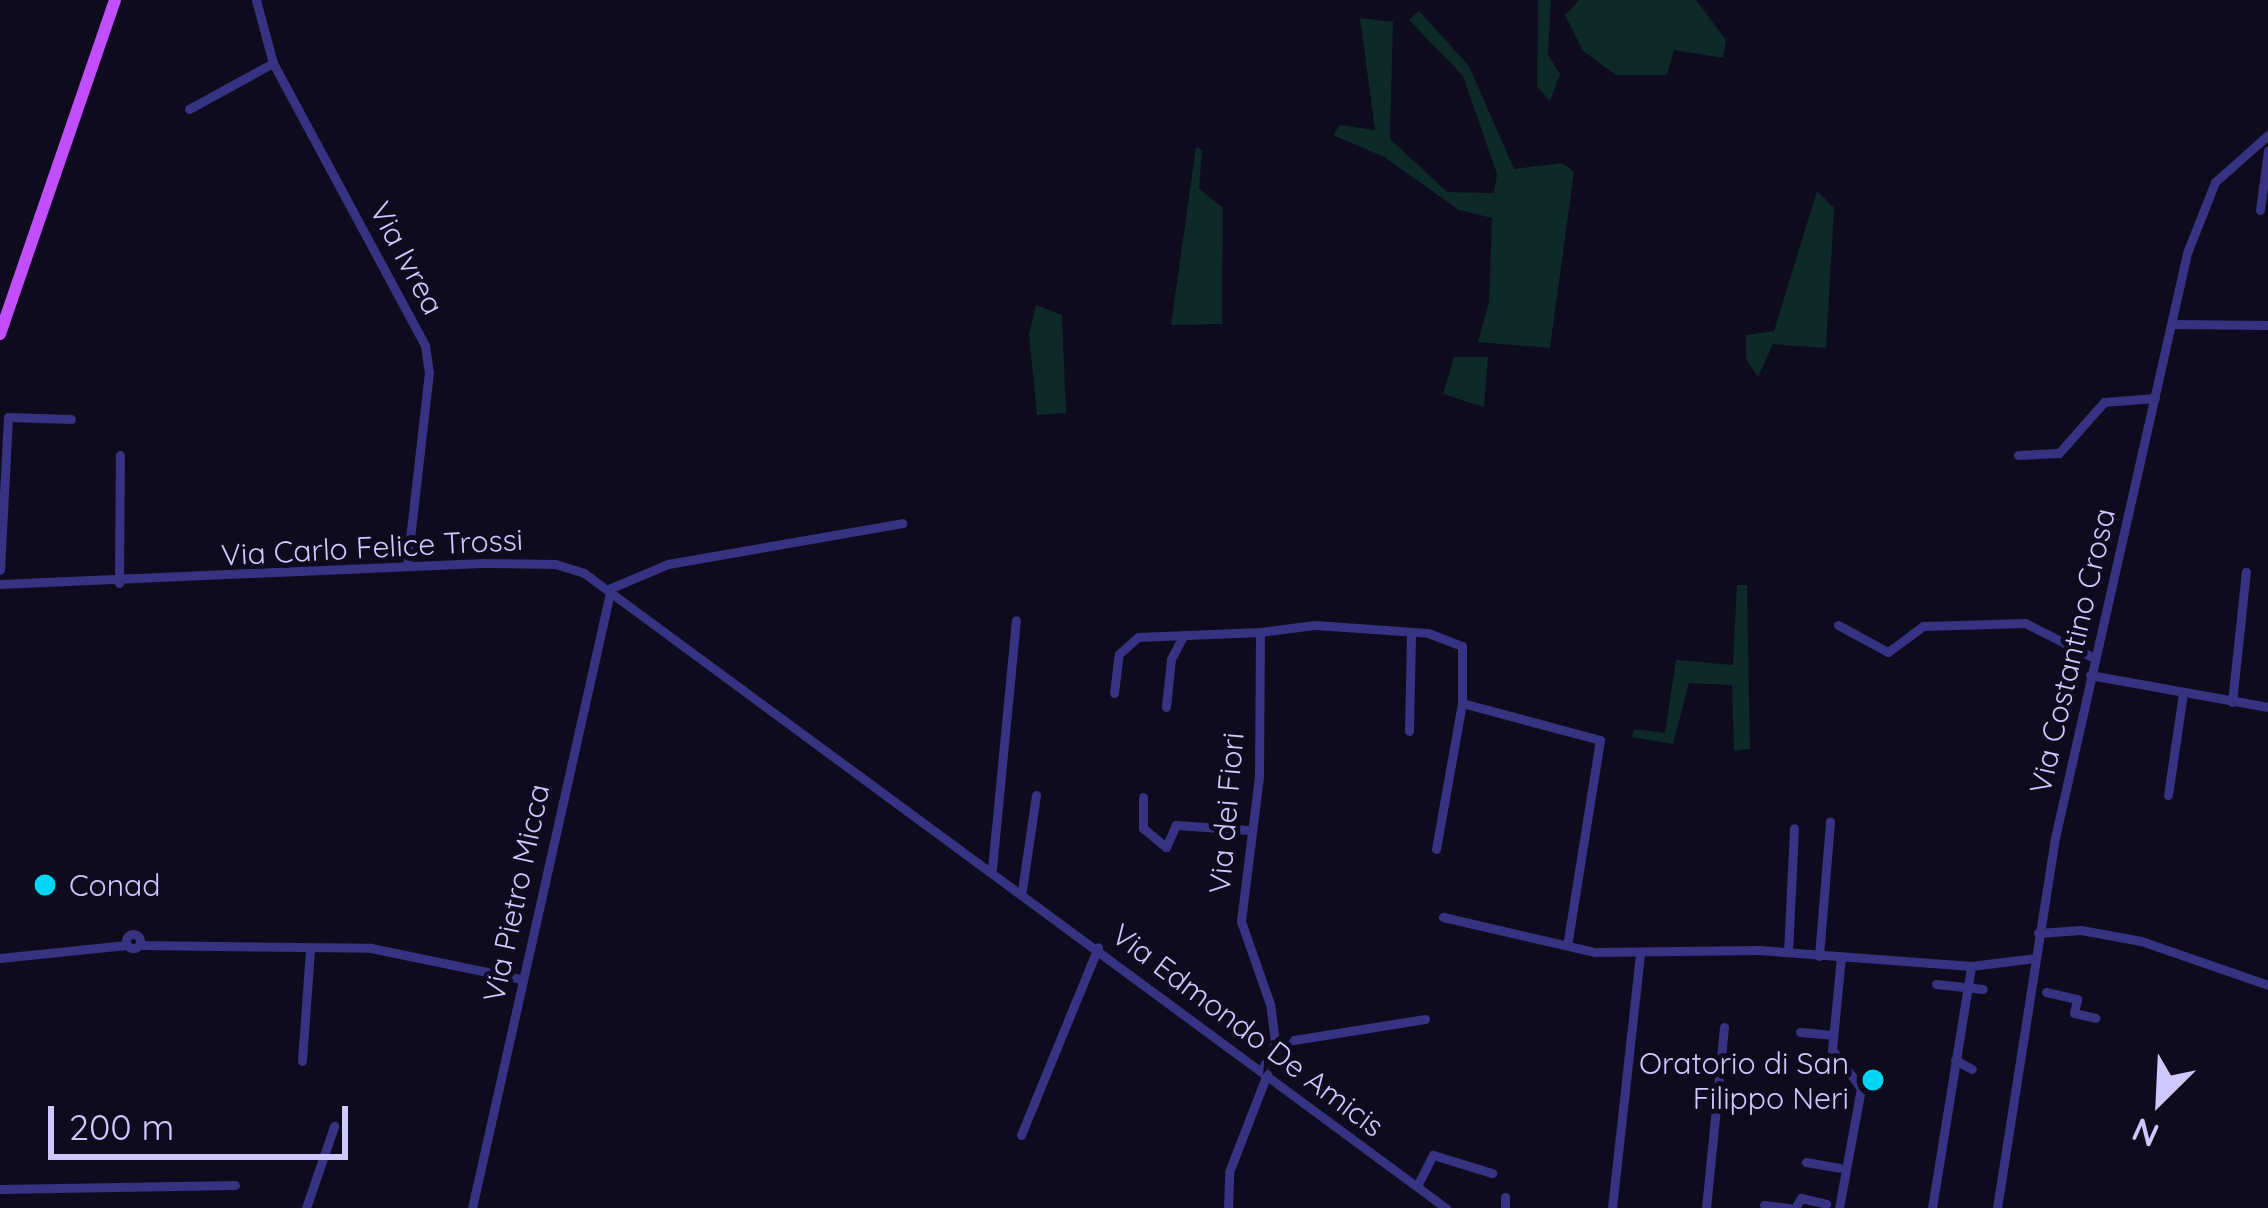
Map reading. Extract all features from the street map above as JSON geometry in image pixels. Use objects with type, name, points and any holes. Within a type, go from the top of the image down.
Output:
[{"type":"main road","points":[[0,334],[115,0]]},
{"type":"street","name":"Via Ivrea","points":[[256,0],[273,63],[425,345],[429,372],[406,566]]},
{"type":"street","points":[[189,109],[273,63]]},
{"type":"street","name":"Via Costantino Crosa","points":[[1997,1208],[2038,991],[2038,933],[2090,675],[2172,324],[2204,200],[2268,135]]},
{"type":"street","points":[[2260,210],[2268,151]]},
{"type":"street","points":[[2172,324],[2268,325]]},
{"type":"street","points":[[2018,455],[2059,453],[2104,402],[2155,398]]},
{"type":"street","points":[[0,571],[2,454],[8,417],[71,419]]},
{"type":"street","points":[[119,583],[120,455]]},
{"type":"street","points":[[610,588],[668,564],[902,524]]},
{"type":"street","name":"Via Carlo Felice Trossi","points":[[0,584],[555,564],[610,588],[908,808]]},
{"type":"street","points":[[2233,702],[2246,572]]},
{"type":"street","name":"Via Pietro Micca","points":[[472,1208],[610,588]]},
{"type":"street","points":[[992,869],[1016,620]]},
{"type":"street","points":[[1838,626],[1888,652],[1922,626],[2026,623],[2095,658]]},
{"type":"street","points":[[1114,693],[1127,643],[1184,635],[1315,625],[1411,632],[1462,646],[1462,703],[1436,849]]},
{"type":"street","name":"Via dei Fiori","points":[[1260,632],[1259,776],[1241,921],[1275,1043]]},
{"type":"street","points":[[1408,731],[1411,632]]},
{"type":"street","points":[[1166,706],[1171,659],[1184,635]]},
{"type":"street","points":[[2090,675],[2268,706]]},
{"type":"street","points":[[2168,795],[2182,694]]},
{"type":"street","points":[[1462,703],[1510,711],[1604,747],[1568,940]]},
{"type":"street","points":[[1022,890],[1036,795]]},
{"type":"street","points":[[1143,797],[1143,827],[1166,847],[1176,826],[1249,830]]},
{"type":"street","name":"Via Edmondo De Amicis","points":[[908,808],[1447,1208]]},
{"type":"street","points":[[1820,956],[1830,821]]},
{"type":"street","points":[[1788,952],[1794,828]]},
{"type":"street","points":[[1444,917],[1568,940],[1595,952],[1788,952],[1971,966],[2035,958]]},
{"type":"street","points":[[2038,933],[2081,930],[2141,941],[2268,985]]},
{"type":"street","points":[[0,958],[126,945],[134,934],[139,945],[371,948],[521,979]]},
{"type":"street","points":[[1021,1135],[1099,947]]},
{"type":"street","points":[[302,1061],[310,949]]},
{"type":"street","points":[[1612,1208],[1640,954]]},
{"type":"street","points":[[1764,1205],[1792,1208],[1801,1198],[1835,1207],[1861,1088],[1832,1050],[1841,957]]},
{"type":"street","points":[[1932,1208],[1971,966]]},
{"type":"street","points":[[1936,984],[1983,988]]},
{"type":"street","points":[[2038,991],[2077,999],[2074,1013],[2096,1018]]},
{"type":"street","points":[[1228,1208],[1229,1172],[1275,1043],[1425,1019]]},
{"type":"street","points":[[1706,1208],[1724,1028]]},
{"type":"street","points":[[1800,1032],[1832,1035]]},
{"type":"street","points":[[1955,1060],[1972,1069]]},
{"type":"street","points":[[306,1208],[334,1126]]},
{"type":"street","points":[[1417,1186],[1433,1155],[1492,1173]]},
{"type":"street","points":[[1806,1162],[1843,1170]]},
{"type":"street","points":[[0,1189],[235,1185]]},
{"type":"green space","points":[[1538,0],[1551,0],[1548,55],[1560,74],[1550,101],[1537,86]]},
{"type":"green space","points":[[1579,0],[1696,0],[1726,40],[1723,58],[1674,50],[1667,75],[1616,75],[1583,51],[1565,15]]},
{"type":"green space","points":[[1419,11],[1469,66],[1514,169],[1562,163],[1574,172],[1550,348],[1478,342],[1489,302],[1492,218],[1459,210],[1384,157],[1333,135],[1340,125],[1375,130],[1360,18],[1393,22],[1390,139],[1447,192],[1494,193],[1497,174],[1463,76],[1409,20]]},
{"type":"green space","points":[[1196,147],[1202,150],[1199,189],[1223,208],[1222,324],[1171,325]]},
{"type":"green space","points":[[1817,191],[1834,208],[1826,348],[1773,344],[1758,377],[1746,359],[1746,335],[1774,331]]},
{"type":"green space","points":[[1036,305],[1062,315],[1066,413],[1037,415],[1029,334]]},
{"type":"green space","points":[[1454,357],[1488,357],[1484,407],[1443,394]]},
{"type":"green space","points":[[1737,585],[1747,585],[1750,749],[1734,751],[1732,685],[1689,683],[1673,744],[1632,737],[1634,729],[1665,733],[1676,660],[1733,665]]},
{"type":"place","name":"Conad","points":[[45,885]]},
{"type":"place","name":"Oratorio di San Filippo Neri","points":[[1873,1080]]}]
